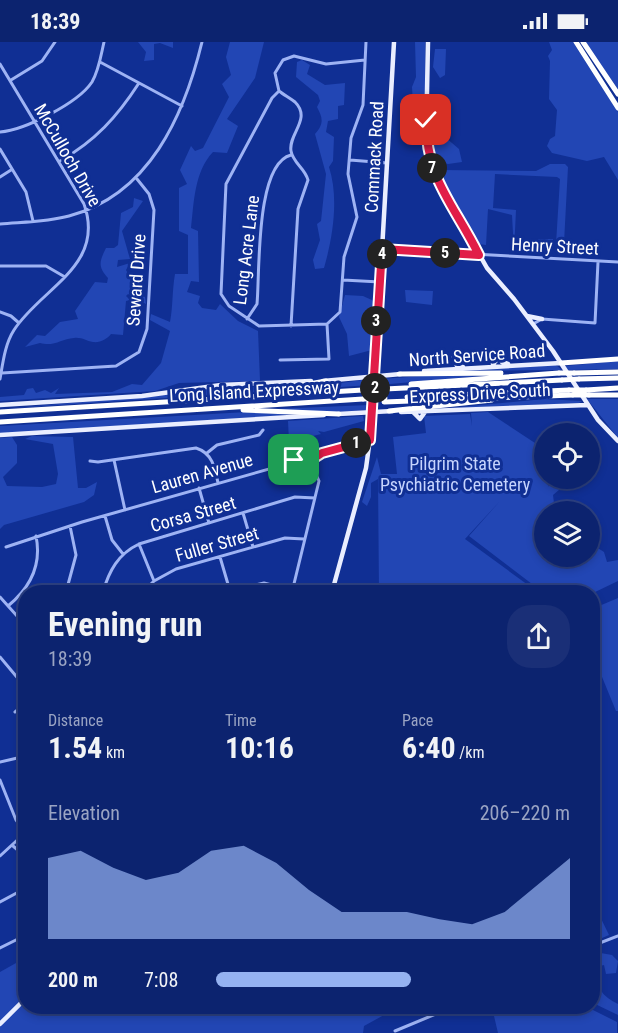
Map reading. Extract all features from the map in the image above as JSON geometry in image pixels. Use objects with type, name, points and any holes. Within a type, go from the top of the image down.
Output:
[{"type":"highway","points":[[576,42],[618,108]]},
{"type":"highway","points":[[583,42],[618,94]]},
{"type":"highway","points":[[561,363],[618,359]]},
{"type":"highway","points":[[385,387],[559,373],[616,372]]},
{"type":"highway","points":[[399,374],[536,375]]},
{"type":"highway","points":[[385,387],[618,378]]},
{"type":"highway","points":[[238,398],[326,381]]},
{"type":"highway","name":"Long Island Expressway","points":[[0,412],[385,387]]},
{"type":"highway","name":"Long Island Expressway","points":[[0,422],[334,401],[587,392],[618,388]]},
{"type":"highway","name":"Express Drive South","points":[[533,396],[571,392]]},
{"type":"highway","points":[[587,392],[617,395]]},
{"type":"highway","points":[[385,400],[533,396]]},
{"type":"highway","points":[[389,411],[533,396]]},
{"type":"highway","points":[[220,408],[339,414]]},
{"type":"main road","name":"Commack Road","points":[[334,585],[370,440],[394,42]]},
{"type":"main road","points":[[428,42],[426,141],[430,163],[479,255],[533,324],[602,426],[618,441]]},
{"type":"main road","points":[[526,316],[542,319]]},
{"type":"main road","points":[[549,364],[554,354]]},
{"type":"main road","points":[[483,367],[496,363],[500,356],[503,362],[511,365]]},
{"type":"main road","points":[[443,370],[451,365],[454,357],[457,366],[467,368]]},
{"type":"main road","name":"North Service Road","points":[[0,405],[142,396],[221,385],[326,381],[467,368],[561,363]]},
{"type":"main road","points":[[375,365],[381,372],[388,375]]},
{"type":"main road","name":"Express Drive South","points":[[0,435],[389,411],[413,412],[420,419],[426,412],[524,405],[587,405]]},
{"type":"main road","points":[[0,1024],[18,1007]]},
{"type":"street","points":[[11,80],[42,61],[55,42]]},
{"type":"street","points":[[0,132],[20,129],[86,89],[100,62],[104,42]]},
{"type":"street","points":[[0,224],[69,216],[114,197],[137,179],[161,146],[182,106],[191,86],[202,42]]},
{"type":"street","points":[[279,91],[272,98],[226,184],[221,294],[225,302],[247,319],[264,327],[327,324],[340,312],[346,249],[357,217],[348,181],[351,138],[363,105],[366,42]]},
{"type":"street","points":[[291,326],[298,209],[308,180],[303,168],[291,155],[291,144],[300,124],[301,111],[295,103],[279,91],[274,73],[279,63],[288,57],[326,64],[365,60]]},
{"type":"street","points":[[100,62],[182,106]]},
{"type":"street","name":"McCulloch Drive","points":[[0,64],[60,161],[86,210],[89,222],[89,238],[65,277],[19,323],[8,342],[0,379]]},
{"type":"street","points":[[60,161],[80,149],[106,128],[139,83]]},
{"type":"street","points":[[0,149],[29,199],[33,221]]},
{"type":"street","name":"Long Acre Lane","points":[[247,319],[257,304],[264,195],[282,160],[291,155]]},
{"type":"street","points":[[350,160],[387,163]]},
{"type":"street","points":[[0,177],[12,170]]},
{"type":"street","name":"Seward Drive","points":[[1,373],[116,366],[139,352],[147,329],[154,210],[149,194],[137,179]]},
{"type":"street","name":"Henry Street","points":[[382,249],[618,262]]},
{"type":"street","points":[[533,324],[542,319],[595,322],[597,262]]},
{"type":"street","points":[[0,266],[46,266],[65,277]]},
{"type":"street","points":[[342,280],[380,282]]},
{"type":"street","points":[[0,312],[11,316],[19,323]]},
{"type":"street","points":[[280,360],[329,359],[327,324]]},
{"type":"street","points":[[207,453],[217,445],[259,435],[263,430]]},
{"type":"street","name":"Lauren Avenue","points":[[6,547],[36,536],[294,460],[308,462],[322,453],[370,440]]},
{"type":"street","points":[[90,461],[114,460],[190,447],[207,453],[214,465],[218,483]]},
{"type":"street","points":[[114,460],[125,510]]},
{"type":"street","points":[[293,585],[315,498],[318,474],[308,462]]},
{"type":"street","points":[[199,488],[209,523]]},
{"type":"street","name":"Corsa Street","points":[[105,585],[111,569],[123,554],[139,544],[296,497],[315,498]]},
{"type":"street","points":[[243,513],[253,547]]},
{"type":"street","points":[[105,516],[112,540],[123,554]]},
{"type":"street","points":[[68,585],[76,555],[70,526]]},
{"type":"street","points":[[28,585],[39,549],[36,536]]},
{"type":"street","name":"Fuller Street","points":[[149,585],[170,571],[291,537],[304,539]]},
{"type":"street","points":[[139,544],[154,580]]},
{"type":"street","points":[[220,557],[226,585]]},
{"type":"street","points":[[256,585],[264,583],[271,585]]},
{"type":"street","points":[[0,597],[18,617]]},
{"type":"street","points":[[8,606],[18,598]]},
{"type":"street","points":[[0,657],[2,663],[18,680]]},
{"type":"street","points":[[0,762],[18,758]]},
{"type":"street","points":[[0,780],[18,823]]},
{"type":"street","points":[[0,856],[18,841]]},
{"type":"street","points":[[14,846],[18,850]]},
{"type":"street","points":[[0,902],[18,892]]},
{"type":"street","points":[[600,943],[618,936]]},
{"type":"street","points":[[0,948],[18,939]]},
{"type":"street","points":[[395,1031],[435,1014]]},
{"type":"green space","points":[[138,42],[173,42],[173,48],[160,43],[154,44],[154,60],[144,61],[146,52]]},
{"type":"green space","points":[[230,42],[264,42],[255,78],[227,119],[238,126],[227,153],[213,152],[198,178],[191,228],[198,231],[199,282],[191,281],[187,292],[200,296],[198,303],[202,308],[216,310],[220,304],[238,321],[258,331],[260,381],[179,383],[155,391],[0,401],[0,397],[24,395],[27,389],[33,388],[36,393],[45,390],[51,393],[59,388],[55,394],[112,392],[132,384],[142,385],[161,363],[170,331],[150,320],[151,314],[170,322],[175,274],[188,274],[188,235],[179,231],[179,188],[187,184],[180,170],[191,146],[195,151],[203,148],[229,97],[222,84],[231,75],[226,57]]},
{"type":"green space","points":[[415,42],[425,42],[425,104],[413,105],[412,87],[416,77]]},
{"type":"green space","points":[[549,42],[573,42],[618,112],[618,180],[604,157],[587,161],[552,153],[547,146],[550,139],[555,136],[557,110],[549,99],[550,61],[548,56],[552,50]]},
{"type":"green space","points":[[585,42],[618,42],[618,89]]},
{"type":"green space","points":[[435,49],[446,49],[445,75],[440,78],[433,67]]},
{"type":"green space","points":[[302,60],[310,65],[307,74],[325,85],[345,83],[344,105],[338,106],[338,119],[328,121],[326,132],[334,137],[333,161],[329,167],[334,192],[334,217],[324,268],[315,269],[313,260],[320,240],[317,224],[321,221],[326,174],[315,134],[321,123],[317,107],[320,101],[318,95],[296,77],[297,62]]},
{"type":"green space","points":[[435,98],[443,101],[445,137],[459,149],[462,162],[448,164],[433,160],[431,116]]},
{"type":"green space","points":[[550,164],[565,164],[568,167],[564,243],[560,252],[557,251],[556,244],[560,179],[495,174],[493,208],[516,210],[514,252],[512,215],[488,209],[486,245],[479,244],[438,170],[536,171]]},
{"type":"green space","points":[[134,198],[143,201],[122,231],[130,259],[118,260],[117,267],[130,263],[126,270],[133,283],[132,291],[145,297],[146,304],[128,294],[126,296],[130,300],[126,301],[123,335],[111,334],[98,342],[74,338],[25,347],[37,335],[45,336],[60,322],[78,319],[75,311],[95,282],[107,283],[108,278],[101,267],[102,257],[106,248],[114,248],[118,245],[121,213],[133,207]]},
{"type":"green space","points":[[528,239],[553,239],[552,253],[527,252]]},
{"type":"green space","points":[[405,290],[433,291],[432,305],[406,302]]},
{"type":"green space","points":[[345,295],[363,296],[374,301],[372,350],[349,356],[347,334],[339,317]]},
{"type":"green space","points":[[618,361],[618,369],[568,370],[565,366]]},
{"type":"green space","points":[[556,365],[562,370],[450,371]]},
{"type":"green space","points":[[479,376],[379,385],[380,379]]},
{"type":"green space","points":[[369,379],[370,385],[284,391]]},
{"type":"green space","points":[[300,384],[255,392],[0,409],[155,396],[194,390]]},
{"type":"green space","points":[[544,399],[582,401],[579,403],[438,409]]},
{"type":"green space","points":[[587,399],[618,399],[618,438]]},
{"type":"green space","points":[[369,405],[368,410],[317,413],[273,409]]},
{"type":"green space","points":[[247,412],[293,415],[0,434],[0,426]]},
{"type":"green space","name":"Pilgrim State Psychiatric Cemetery","points":[[488,412],[534,442],[534,489],[560,489],[553,495],[554,501],[534,501],[534,567],[600,567],[600,549],[604,552],[607,562],[618,560],[618,581],[600,590],[600,585],[532,584],[469,536],[500,501],[465,539],[528,585],[379,585],[378,479],[371,483],[371,497],[367,506],[362,502],[377,457],[381,474],[397,474],[393,437],[426,433],[424,416],[470,414],[472,426],[471,413]]},
{"type":"green space","points":[[363,416],[364,421],[324,432],[318,431],[321,434],[289,442],[288,421]]},
{"type":"green space","points":[[32,436],[73,437],[78,488],[86,488],[97,482],[94,495],[84,502],[4,525],[0,529],[0,438],[12,437],[17,445],[17,463],[3,477],[7,486],[42,487],[56,484],[58,474],[53,444],[25,439]]},
{"type":"green space","points":[[618,598],[618,711],[616,711],[600,672],[600,606]]},
{"type":"green space","points":[[600,916],[609,935],[600,939]]},
{"type":"green space","points":[[600,953],[612,955],[618,961],[616,973],[606,974],[604,965],[600,966]]},
{"type":"green space","points":[[18,962],[18,1014],[384,1015],[364,1026],[363,1033],[0,1033],[0,972]]},
{"type":"green space","points":[[600,985],[606,997],[618,1004],[618,1015],[600,1006]]},
{"type":"green space","points":[[486,1014],[600,1014],[617,1022],[617,1033],[498,1033],[494,1016]]},
{"type":"route","points":[[294,460],[308,462],[314,456],[322,453],[370,440],[374,409],[376,319],[382,249],[479,255],[433,172],[426,141],[426,120]]}]
